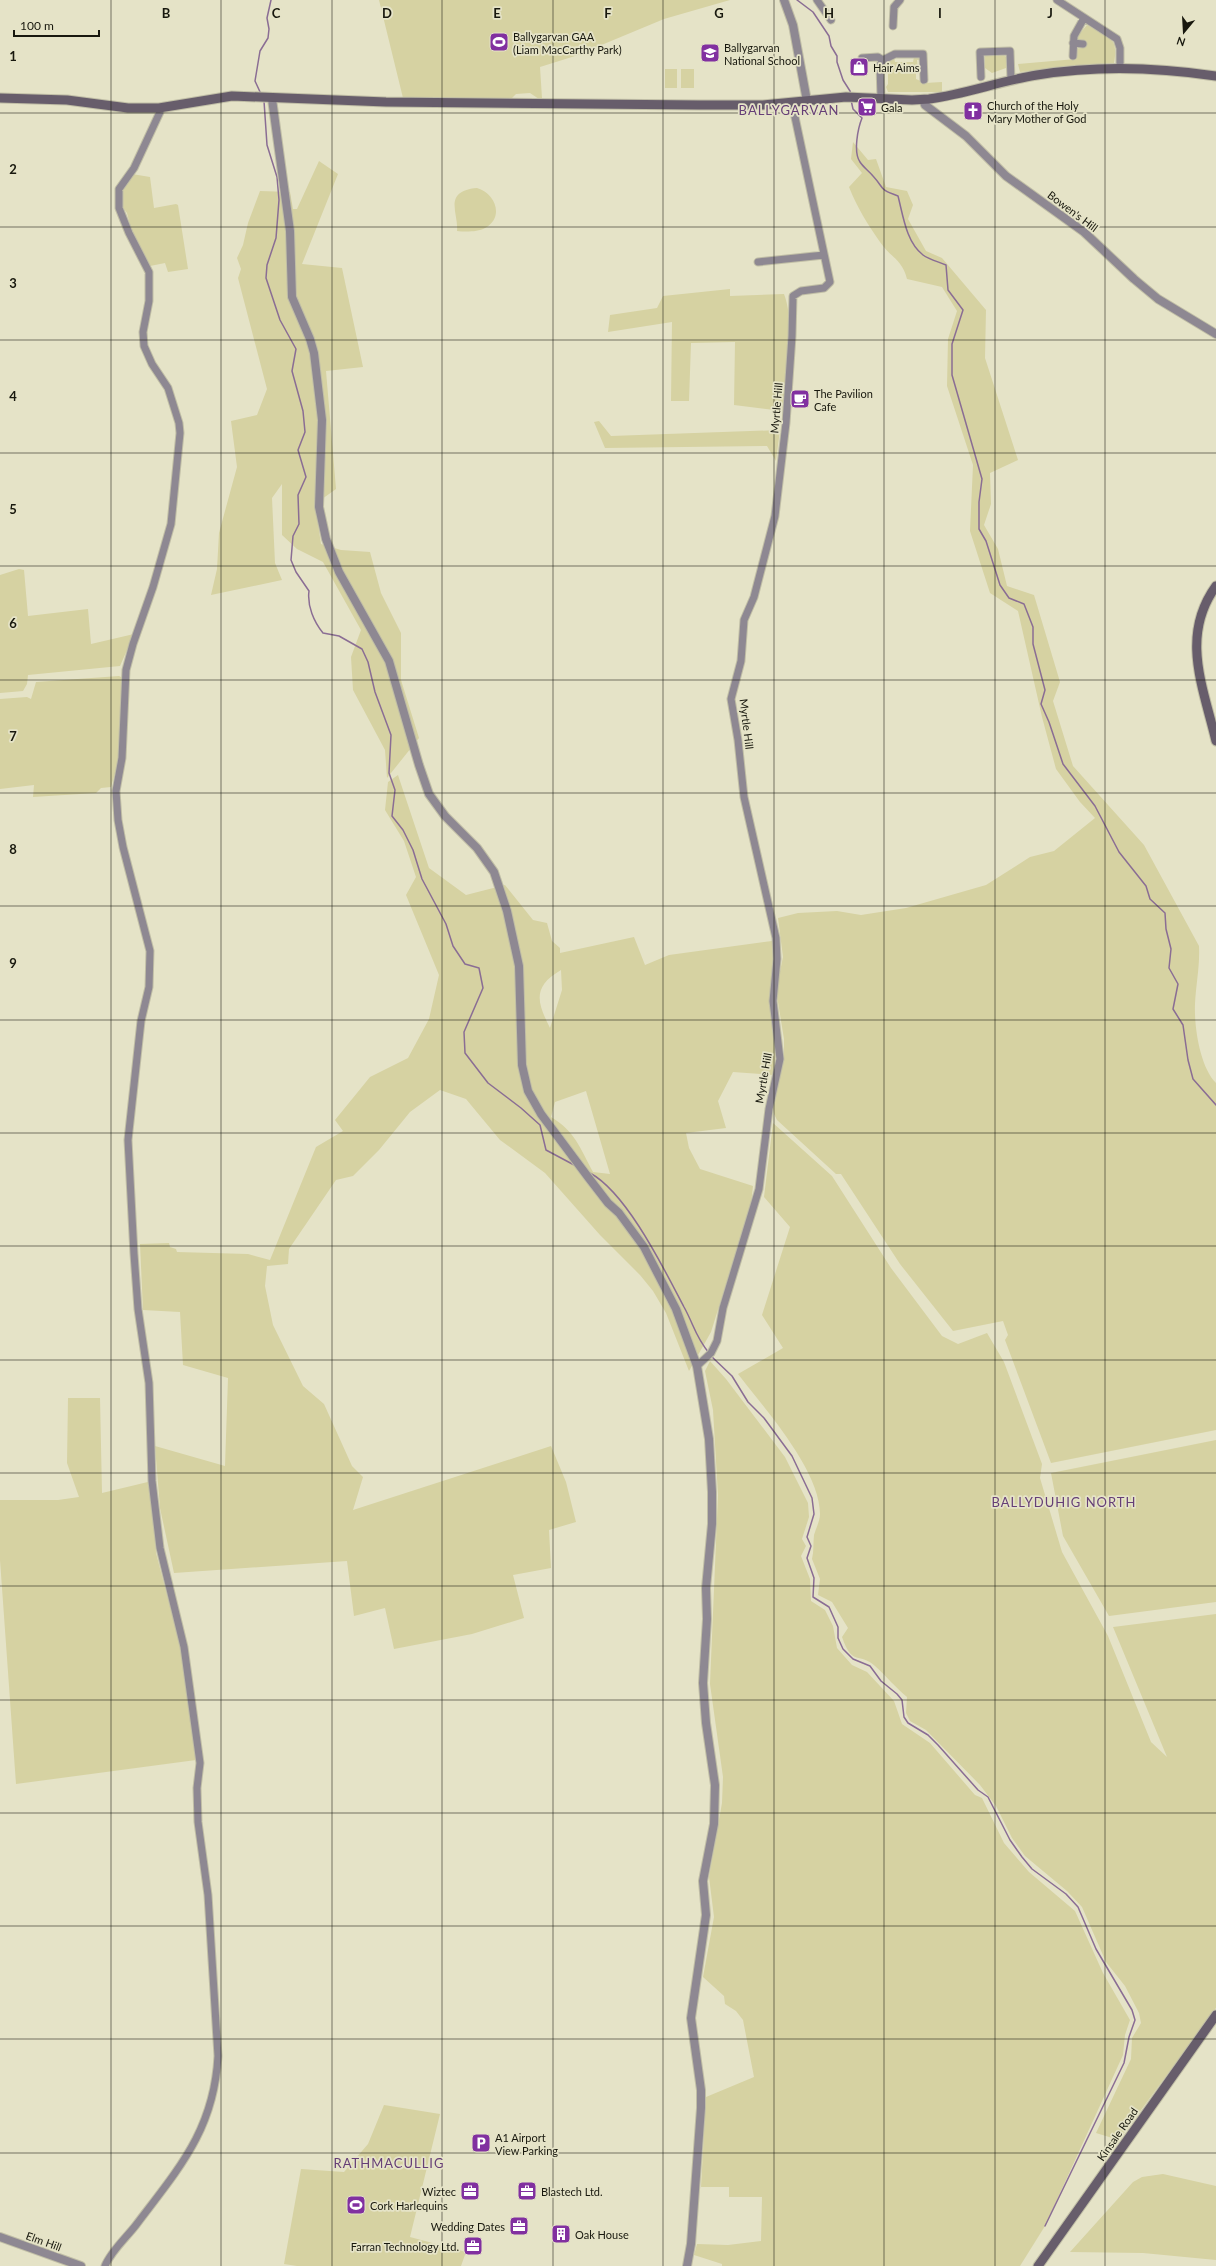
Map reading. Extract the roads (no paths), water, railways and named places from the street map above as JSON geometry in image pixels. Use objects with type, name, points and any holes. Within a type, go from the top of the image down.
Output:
[{"type":"main road","points":[[0,98],[67,100],[128,108],[159,108],[232,96],[266,98],[699,105],[792,103],[850,97],[923,100],[949,96],[1011,80],[1060,72],[1120,67],[1157,69],[1216,76]]},
{"type":"main road","points":[[1216,586],[1205,602],[1196,635],[1197,664],[1216,741]]},
{"type":"main road","name":"Kinsale Road","points":[[1038,2266],[1216,2016]]},
{"type":"street","points":[[784,0],[793,25],[808,101]]},
{"type":"street","points":[[818,0],[831,20]]},
{"type":"street","points":[[900,0],[894,6],[893,22],[901,19]]},
{"type":"street","points":[[1057,0],[1084,18],[1111,33],[1117,39],[1120,48],[1120,67]]},
{"type":"street","points":[[1073,56],[1074,36],[1084,18]]},
{"type":"street","points":[[1073,43],[1083,44]]},
{"type":"street","points":[[988,71],[981,75],[980,52],[1010,51],[1011,80]]},
{"type":"street","points":[[881,98],[880,65],[883,60],[895,54],[923,54],[924,80]]},
{"type":"street","points":[[862,58],[878,57],[883,60]]},
{"type":"street","points":[[266,98],[290,231],[292,297],[310,339],[314,353],[322,420],[320,507],[326,539],[339,572],[389,661],[419,765],[429,794],[445,816],[487,860],[494,872],[507,911],[519,966],[521,1046],[524,1080],[533,1101],[582,1170],[608,1203],[630,1226],[648,1253],[676,1309],[697,1366],[709,1439],[713,1500],[706,1588],[704,1703],[715,1778],[715,1803],[703,1881],[706,1914],[691,2018],[701,2090],[701,2108],[691,2244],[687,2266]]},
{"type":"street","name":"Bowen's Hill","points":[[923,100],[925,104],[966,136],[1006,176],[1084,232],[1134,279],[1158,299],[1216,334]]},
{"type":"street","name":"Myrtle Hill","points":[[697,1366],[710,1355],[717,1341],[723,1308],[756,1202],[764,1160],[769,1109],[780,1059],[773,1001],[777,959],[776,938],[744,797],[732,699],[741,661],[744,620],[754,597],[775,516],[786,423],[792,336],[793,296],[801,291],[828,286],[829,278],[792,103]]},
{"type":"street","points":[[105,2266],[191,2148],[210,2107],[216,2082],[218,2056],[208,1895],[198,1822],[197,1788],[200,1763],[184,1647],[160,1548],[152,1481],[149,1383],[138,1309],[134,1254],[128,1140],[141,1021],[150,987],[150,951],[122,840],[118,820],[116,791],[122,758],[126,670],[133,644],[153,587],[171,524],[180,433],[179,423],[168,388],[148,357],[144,346],[143,332],[149,301],[149,272],[145,262],[128,233],[118,208],[120,189],[134,168],[160,112],[159,108]]},
{"type":"street","points":[[758,262],[824,255]]},
{"type":"street","name":"Elm Hill","points":[[0,2236],[81,2266]]},
{"type":"waterway","points":[[261,94],[255,81],[260,51],[268,38],[269,29],[267,18],[271,0]]},
{"type":"waterway","points":[[797,0],[813,12],[829,36],[831,46],[837,56],[837,62],[843,80],[851,95]]},
{"type":"waterway","points":[[851,100],[853,109],[862,118],[857,146],[858,158],[860,162],[884,190],[898,196],[909,236],[917,250],[923,255],[946,265],[948,290],[963,310],[952,344],[952,375],[982,479],[979,502],[979,529],[986,541],[1000,585],[1009,598],[1024,604],[1033,627],[1033,644],[1045,690],[1041,704],[1049,722],[1063,764],[1095,806],[1119,852],[1146,886],[1150,899],[1165,913],[1166,929],[1171,949],[1169,968],[1178,984],[1173,1009],[1183,1025],[1188,1060],[1193,1079],[1216,1105]]},
{"type":"waterway","points":[[264,101],[267,145],[277,177],[279,200],[276,238],[267,265],[266,278],[280,320],[296,349],[292,371],[303,411],[305,432],[298,450],[306,477],[298,495],[299,524],[293,536],[291,560],[296,572],[309,591],[310,608],[323,633],[339,636],[362,649],[368,662],[375,692],[391,735],[389,773],[395,790],[392,816],[403,830],[413,850],[422,879],[446,924],[453,946],[465,964],[479,968],[483,988],[464,1032],[465,1053],[488,1083],[521,1108],[540,1125],[546,1150],[576,1166]]},
{"type":"waterway","points":[[590,1173],[604,1183],[631,1214],[655,1253],[698,1336],[709,1353]]},
{"type":"waterway","points":[[711,1356],[732,1376],[748,1402],[764,1418],[792,1456],[812,1498],[814,1514],[807,1537],[811,1546],[807,1558],[814,1578],[813,1597],[829,1607],[838,1627],[838,1638],[843,1649],[853,1659],[870,1666],[881,1681],[897,1694],[902,1700],[904,1717],[908,1723],[928,1735],[978,1790],[988,1797],[1010,1840],[1032,1869],[1066,1894],[1078,1907],[1096,1949],[1132,2010],[1135,2020],[1129,2037],[1124,2063],[1045,2226]]},
{"type":"place","name":"Ballygarvan GAA (Liam MacCarthy Park)","points":[[499,42]]},
{"type":"place","name":"Ballygarvan National School","points":[[710,53]]},
{"type":"place","name":"Hair Aims","points":[[859,67]]},
{"type":"place","name":"Gala","points":[[867,107]]},
{"type":"place","name":"Church of the Holy Mary Mother of God","points":[[973,111]]},
{"type":"place","name":"The Pavilion Cafe","points":[[800,399]]},
{"type":"place","name":"A1 Airport View Parking","points":[[481,2143]]},
{"type":"place","name":"Wiztec","points":[[470,2191]]},
{"type":"place","name":"Blastech Ltd.","points":[[527,2191]]},
{"type":"place","name":"Cork Harlequins","points":[[356,2205]]},
{"type":"place","name":"Wedding Dates","points":[[519,2226]]},
{"type":"place","name":"Oak House","points":[[561,2234]]},
{"type":"place","name":"Farran Technology Ltd.","points":[[473,2246]]},
{"type":"district","name":"BALLYGARVAN","points":[[789,110]]},
{"type":"district","name":"BALLYDUHIG NORTH","points":[[1064,1502]]},
{"type":"district","name":"RATHMACULLIG","points":[[389,2163]]}]
